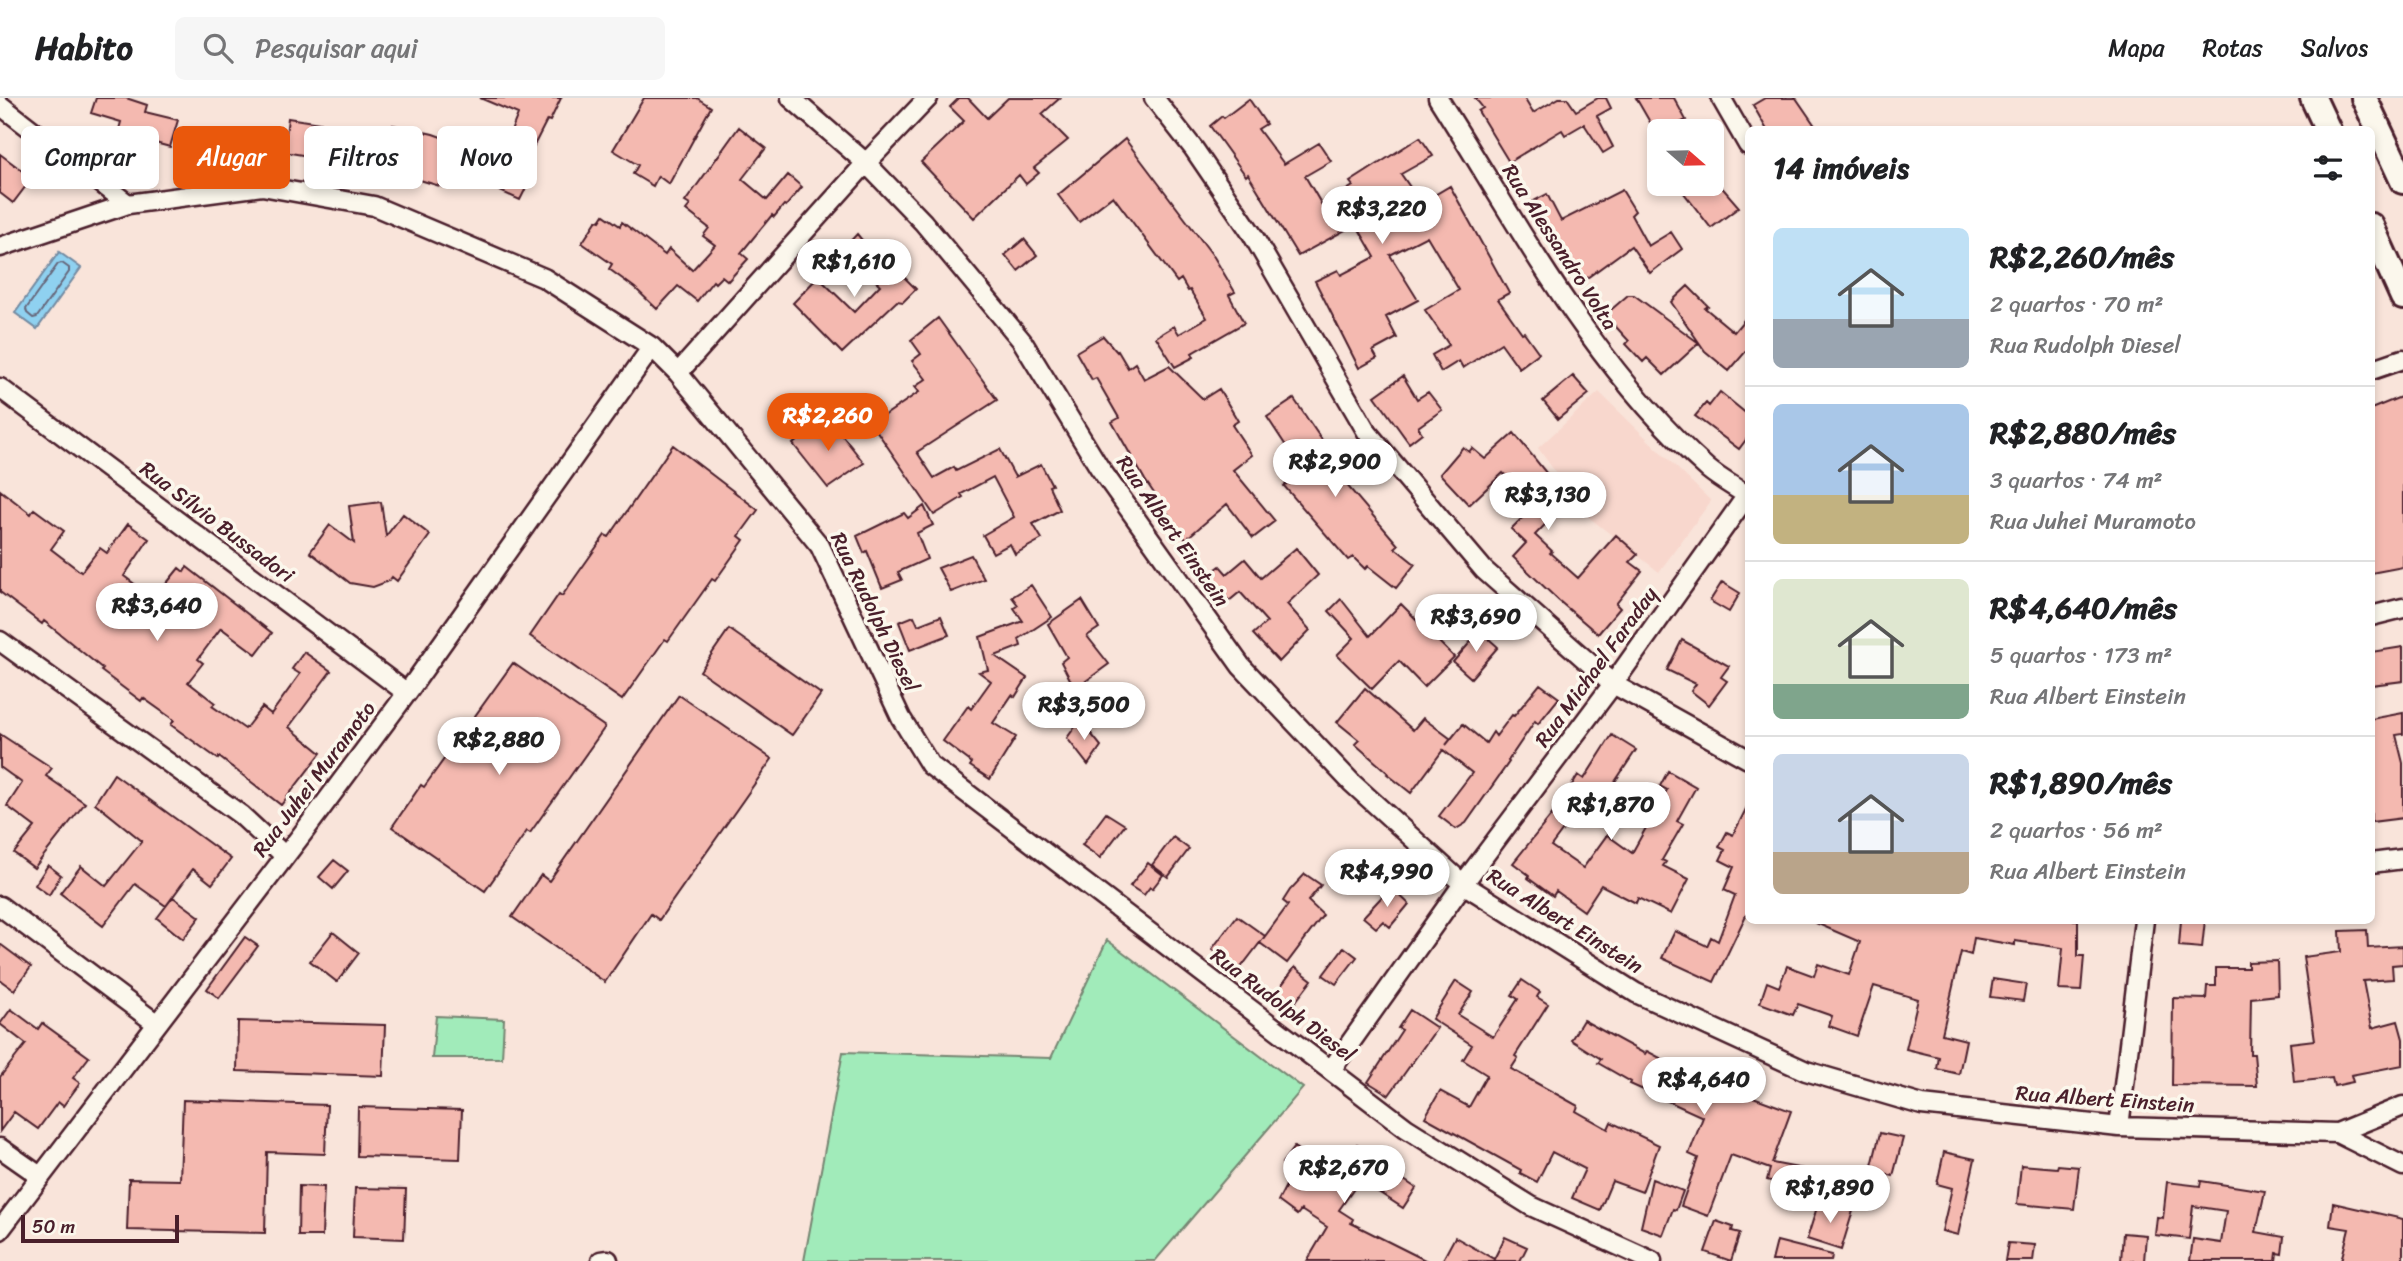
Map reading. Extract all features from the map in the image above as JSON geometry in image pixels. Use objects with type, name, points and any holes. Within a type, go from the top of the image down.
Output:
[{"type":"main road","points":[[2313,98],[2326,126]]},
{"type":"main road","points":[[2364,98],[2373,126]]},
{"type":"main road","points":[[2375,132],[2403,181]]},
{"type":"main road","points":[[2375,235],[2403,297]]},
{"type":"street","name":"Rua Albert Einstein","points":[[791,98],[866,163],[923,222],[1022,341],[1099,467],[1241,667],[1352,783],[1463,884],[1636,993],[1806,1070],[1922,1105],[2119,1127],[2337,1133],[2403,1106]]},
{"type":"street","points":[[678,373],[866,163],[928,98]]},
{"type":"street","points":[[1154,98],[1194,149],[1252,234],[1367,432],[1484,570],[1613,684],[1745,757]]},
{"type":"street","name":"Rua Alessandro Volta","points":[[1438,98],[1560,297],[1630,389],[1709,470],[1745,493]]},
{"type":"street","points":[[1721,98],[1745,140]]},
{"type":"street","points":[[0,105],[128,204]]},
{"type":"street","name":"Rua Rudolph Diesel","points":[[0,247],[128,204],[262,186],[374,206],[544,278],[652,347],[678,373],[820,546],[901,718],[930,765],[1406,1128],[1531,1206],[1652,1261]]},
{"type":"street","name":"Rua Juhei Muramoto","points":[[0,1230],[407,693],[652,347]]},
{"type":"street","points":[[2375,369],[2403,359]]},
{"type":"street","name":"Rua Sílvio Bussadori","points":[[0,388],[407,693]]},
{"type":"street","name":"Rua Michael Faraday","points":[[1331,1070],[1463,884],[1613,684],[1745,499]]},
{"type":"street","points":[[2375,615],[2403,608]]},
{"type":"street","points":[[0,641],[241,815],[284,855]]},
{"type":"street","points":[[2375,862],[2403,859]]},
{"type":"street","points":[[0,906],[157,1024]]},
{"type":"street","points":[[2119,1127],[2144,924]]},
{"type":"street","points":[[2337,1133],[2403,1166]]},
{"type":"street","points":[[0,1148],[40,1176]]},
{"type":"shaded area","points":[[1599,392],[1711,501],[1659,572],[1587,516],[1538,448]]},
{"type":"green space","points":[[1107,940],[1303,1088],[1155,1261],[804,1261],[843,1052],[1051,1058]]},
{"type":"green space","points":[[436,1016],[504,1019],[502,1058],[432,1058]]},
{"type":"water","points":[[59,252],[81,268],[37,329],[15,313]]},
{"type":"building","points":[[96,98],[126,98],[147,105],[145,112],[178,120],[176,126],[173,126],[170,147],[159,144],[159,126],[120,126],[121,122],[91,113]]},
{"type":"building","points":[[480,98],[561,98],[537,140],[537,126],[513,126],[518,114]]},
{"type":"building","points":[[644,98],[697,98],[711,107],[669,184],[658,176],[653,186],[633,174],[638,165],[613,150]]},
{"type":"building","points":[[959,98],[968,98],[987,118],[1008,98],[1060,98],[1042,114],[1068,140],[1034,168],[1039,173],[1026,184],[1019,175],[974,218],[921,162],[964,121],[950,107]]},
{"type":"building","points":[[1475,98],[1524,98],[1533,113],[1559,98],[1567,98],[1576,111],[1598,98],[1606,98],[1611,108],[1597,116],[1613,147],[1603,153],[1584,124],[1565,135],[1562,130],[1509,162],[1478,111],[1483,108]]},
{"type":"building","points":[[1636,98],[1674,98],[1685,119],[1648,119]]},
{"type":"building","points":[[1765,98],[1796,98],[1815,126],[1765,126],[1753,105]]},
{"type":"building","points":[[1249,99],[1266,124],[1258,129],[1284,164],[1319,143],[1331,161],[1305,176],[1322,205],[1353,186],[1350,182],[1420,137],[1433,156],[1401,174],[1421,203],[1450,186],[1509,293],[1498,299],[1539,353],[1519,368],[1501,343],[1463,368],[1459,361],[1441,372],[1432,355],[1449,345],[1425,310],[1459,290],[1427,236],[1390,255],[1418,300],[1386,317],[1397,338],[1373,351],[1377,358],[1359,368],[1315,281],[1338,270],[1341,275],[1375,257],[1356,224],[1298,256],[1248,174],[1246,176],[1210,126]]},
{"type":"building","points":[[288,118],[338,126],[304,126],[304,155],[290,153],[290,126],[287,126]]},
{"type":"building","points":[[739,127],[766,148],[742,179],[767,200],[788,175],[802,187],[786,206],[774,217],[772,215],[741,253],[748,259],[728,281],[722,276],[715,283],[713,281],[697,301],[678,286],[657,309],[609,269],[612,264],[582,243],[597,220],[600,221],[604,215],[620,226],[622,222],[665,255],[669,249],[692,270],[715,245],[703,236],[709,228],[686,210],[690,205],[685,202]]},
{"type":"building","points":[[423,132],[437,135],[437,185],[423,181]]},
{"type":"building","points":[[1125,139],[1214,257],[1235,292],[1229,295],[1244,323],[1192,353],[1194,357],[1175,367],[1156,337],[1174,326],[1179,334],[1207,318],[1190,290],[1188,291],[1181,279],[1177,282],[1113,196],[1079,222],[1058,195]]},
{"type":"building","points":[[0,154],[21,170],[21,189],[24,189],[13,203],[0,193]]},
{"type":"building","points":[[496,189],[526,189],[520,200]]},
{"type":"building","points":[[1622,190],[1635,211],[1631,215],[1648,246],[1671,232],[1682,249],[1650,273],[1631,246],[1580,283],[1545,231],[1547,230],[1532,202],[1547,194],[1561,221]]},
{"type":"building","points":[[1724,190],[1739,207],[1711,228],[1686,196],[1724,196]]},
{"type":"building","points":[[857,234],[878,260],[880,257],[890,268],[892,265],[916,289],[903,302],[897,301],[842,353],[793,303],[818,277],[854,312],[880,285],[843,249]]},
{"type":"building","points":[[1024,239],[1037,255],[1018,271],[1005,255]]},
{"type":"building","points":[[1688,286],[1708,306],[1705,308],[1734,332],[1745,319],[1745,352],[1729,371],[1705,351],[1671,302]]},
{"type":"building","points":[[1628,295],[1634,295],[1699,343],[1664,375],[1647,358],[1643,362],[1626,344],[1629,341],[1605,315]]},
{"type":"building","points":[[938,318],[997,400],[917,452],[934,478],[954,467],[956,471],[1000,449],[1015,477],[1041,464],[1052,485],[1049,486],[1060,510],[1033,524],[1042,539],[1015,554],[1010,544],[993,553],[983,535],[1014,517],[993,477],[961,494],[963,497],[934,515],[872,424],[919,392],[915,387],[926,379],[912,361],[921,354],[911,340]]},
{"type":"building","points":[[1103,336],[1118,351],[1128,368],[1135,363],[1144,379],[1169,366],[1203,399],[1219,389],[1238,421],[1232,425],[1252,455],[1233,470],[1275,521],[1253,538],[1227,504],[1186,539],[1173,527],[1175,524],[1145,480],[1112,422],[1119,418],[1096,378],[1092,380],[1076,352]]},
{"type":"building","points":[[1403,376],[1417,399],[1428,392],[1442,410],[1418,427],[1422,433],[1409,443],[1375,396]]},
{"type":"building","points":[[1573,376],[1589,394],[1558,419],[1543,401]]},
{"type":"building","points":[[1720,392],[1745,413],[1745,441],[1739,449],[1695,416],[1706,403],[1709,406]]},
{"type":"building","points":[[2403,396],[2403,567],[2375,572],[2375,407]]},
{"type":"building","points":[[1294,399],[1328,449],[1326,451],[1349,480],[1345,483],[1398,545],[1395,548],[1415,564],[1396,588],[1368,566],[1365,569],[1353,557],[1348,560],[1284,486],[1296,477],[1282,458],[1290,452],[1267,417]]},
{"type":"building","points":[[827,416],[864,463],[828,488],[793,444]]},
{"type":"building","points":[[1514,433],[1551,479],[1553,477],[1572,497],[1535,535],[1552,551],[1550,553],[1578,578],[1616,535],[1638,554],[1630,562],[1642,571],[1616,604],[1620,608],[1598,634],[1513,557],[1526,543],[1511,529],[1534,506],[1503,473],[1469,505],[1440,474],[1463,447],[1469,452],[1472,448],[1485,459]]},
{"type":"building","points":[[673,445],[758,510],[739,536],[744,540],[715,581],[712,579],[668,641],[665,639],[622,700],[530,636],[605,535],[609,537]]},
{"type":"building","points":[[0,490],[31,514],[34,509],[64,531],[51,549],[81,572],[100,548],[107,553],[128,524],[149,539],[124,576],[154,599],[179,568],[184,572],[187,567],[272,633],[256,654],[221,628],[198,659],[203,663],[188,682],[215,703],[212,706],[245,729],[262,707],[271,714],[300,674],[292,669],[304,652],[331,671],[289,727],[321,753],[281,805],[219,757],[218,759],[171,725],[174,720],[143,698],[141,701],[101,671],[103,669],[44,621],[42,624],[0,592]]},
{"type":"building","points":[[381,502],[386,536],[403,514],[430,535],[397,581],[392,577],[389,581],[373,587],[350,583],[310,552],[330,525],[354,543],[349,506]]},
{"type":"building","points":[[924,506],[933,525],[917,533],[927,559],[898,572],[902,580],[882,588],[867,551],[864,553],[857,536],[904,513],[908,518]]},
{"type":"building","points":[[1296,548],[1318,575],[1287,604],[1310,630],[1279,662],[1253,634],[1267,622],[1240,592],[1229,601],[1207,576],[1220,566],[1227,574],[1245,559],[1261,578]]},
{"type":"building","points":[[971,555],[984,579],[951,592],[938,568]]},
{"type":"building","points":[[1722,582],[1740,593],[1729,612],[1710,601]]},
{"type":"building","points":[[1031,585],[1052,617],[1019,639],[1021,646],[995,656],[1027,678],[993,723],[1016,737],[990,779],[970,766],[972,763],[943,741],[968,706],[971,709],[991,681],[979,672],[988,670],[980,637],[1023,621],[1014,608],[1018,605],[1012,597]]},
{"type":"building","points":[[1341,599],[1370,636],[1401,604],[1454,657],[1424,687],[1399,661],[1372,689],[1337,655],[1354,638],[1329,611]]},
{"type":"building","points":[[1082,600],[1099,628],[1087,636],[1109,664],[1075,689],[1061,662],[1067,657],[1048,624]]},
{"type":"building","points":[[914,616],[918,625],[941,616],[949,635],[910,650],[899,622]]},
{"type":"building","points":[[729,629],[821,694],[792,735],[700,671]]},
{"type":"building","points":[[1480,631],[1498,647],[1471,678],[1453,662]]},
{"type":"building","points":[[1682,640],[1729,666],[1721,677],[1727,681],[1709,705],[1691,691],[1696,684],[1667,670]]},
{"type":"building","points":[[2403,647],[2403,681],[2375,684],[2375,651]]},
{"type":"building","points":[[513,663],[605,727],[485,891],[392,827]]},
{"type":"building","points":[[1540,684],[1559,698],[1538,724],[1535,721],[1466,823],[1456,829],[1439,816],[1472,773],[1443,750],[1411,793],[1355,744],[1359,740],[1337,722],[1365,688],[1413,730],[1423,718],[1451,739],[1463,724],[1486,743],[1493,732],[1496,736]]},
{"type":"building","points":[[679,695],[772,759],[659,920],[651,914],[605,982],[512,917],[541,875],[549,881]]},
{"type":"building","points":[[2403,713],[2403,734],[2396,735],[2403,763],[2403,818],[2375,822],[2375,718]]},
{"type":"building","points":[[1080,720],[1101,746],[1088,765],[1067,738]]},
{"type":"building","points":[[0,734],[52,768],[46,776],[85,803],[34,868],[14,853],[35,827],[7,806],[22,783],[0,767]]},
{"type":"building","points":[[1612,735],[1636,750],[1593,815],[1580,807],[1551,846],[1583,868],[1607,835],[1632,853],[1667,790],[1660,786],[1668,771],[1696,787],[1677,821],[1683,824],[1662,860],[1666,862],[1663,866],[1689,879],[1671,914],[1638,898],[1636,903],[1601,885],[1584,911],[1556,891],[1553,896],[1513,863],[1559,806],[1578,775],[1584,779]]},
{"type":"building","points":[[114,774],[231,859],[212,884],[193,869],[166,906],[135,884],[103,926],[60,893],[81,866],[106,886],[142,841],[95,803]]},
{"type":"building","points":[[1745,811],[1745,917],[1714,982],[1662,958],[1675,931],[1707,946],[1711,937],[1718,941],[1735,895],[1724,890],[1734,867],[1720,860],[1725,850],[1719,847],[1727,832],[1733,835]]},
{"type":"building","points":[[1106,813],[1125,825],[1100,858],[1082,845]]},
{"type":"building","points":[[1173,837],[1189,849],[1168,877],[1152,865]]},
{"type":"building","points":[[334,860],[348,871],[333,889],[319,877]]},
{"type":"building","points":[[1148,863],[1163,875],[1144,895],[1130,886]]},
{"type":"building","points":[[48,865],[61,875],[49,895],[35,885]]},
{"type":"building","points":[[1305,874],[1321,885],[1308,901],[1323,915],[1287,963],[1260,943],[1288,905],[1283,901],[1290,890]]},
{"type":"building","points":[[1391,887],[1409,904],[1390,927],[1383,921],[1376,928],[1363,917]]},
{"type":"building","points":[[173,897],[200,917],[183,939],[157,918]]},
{"type":"building","points":[[1237,916],[1265,936],[1239,970],[1212,949]]},
{"type":"building","points":[[1818,924],[2078,924],[2078,956],[2084,956],[2081,991],[2059,990],[2063,948],[2015,941],[2015,945],[1974,938],[1971,955],[1961,952],[1942,1034],[1966,1040],[1959,1074],[1937,1069],[1939,1057],[1906,1049],[1918,999],[1874,986],[1857,1036],[1829,1026],[1832,1016],[1798,1004],[1793,1015],[1760,1003],[1767,982],[1779,987],[1787,966],[1814,976],[1818,964],[1849,975],[1860,942]]},
{"type":"building","points":[[2181,924],[2205,924],[2202,948],[2179,946]]},
{"type":"building","points":[[2367,930],[2368,948],[2403,946],[2403,964],[2392,965],[2393,979],[2363,981],[2372,1028],[2398,1021],[2403,1039],[2403,1065],[2351,1075],[2353,1082],[2334,1086],[2332,1078],[2294,1082],[2290,1043],[2315,1040],[2303,957],[2341,952],[2340,931]]},
{"type":"building","points":[[333,932],[359,953],[337,982],[310,961]]},
{"type":"building","points":[[245,937],[258,946],[219,998],[207,989]]},
{"type":"building","points":[[0,944],[31,967],[14,990],[0,980]]},
{"type":"building","points":[[1344,947],[1357,957],[1336,984],[1323,975]]},
{"type":"building","points":[[2277,961],[2278,995],[2251,998],[2250,1054],[2254,1054],[2257,1086],[2172,1085],[2173,998],[2206,999],[2207,986],[2216,986],[2216,968],[2248,968],[2248,962]]},
{"type":"building","points":[[1295,967],[1312,980],[1290,1009],[1273,997]]},
{"type":"building","points":[[1993,979],[2026,984],[2023,1001],[1990,997]]},
{"type":"building","points":[[1522,980],[1540,992],[1537,997],[1548,1004],[1515,1056],[1518,1058],[1511,1069],[1578,1106],[1576,1111],[1608,1129],[1611,1122],[1659,1145],[1642,1192],[1612,1181],[1600,1210],[1572,1198],[1585,1169],[1552,1152],[1537,1182],[1520,1173],[1521,1170],[1425,1117],[1440,1091],[1469,1107],[1487,1075],[1463,1060],[1472,1045],[1432,1019],[1456,981],[1473,992],[1458,1015],[1493,1037],[1518,999],[1512,995]]},
{"type":"building","points":[[11,1009],[38,1029],[42,1023],[89,1057],[73,1078],[80,1083],[63,1106],[58,1102],[38,1129],[14,1112],[0,1131],[0,1077],[26,1044],[0,1024]]},
{"type":"building","points":[[1410,1010],[1437,1028],[1389,1095],[1368,1082],[1402,1030],[1398,1028]]},
{"type":"building","points":[[1583,1020],[1645,1054],[1647,1051],[1683,1070],[1685,1065],[1709,1076],[1707,1080],[1791,1111],[1772,1163],[1819,1172],[1814,1193],[1767,1180],[1770,1169],[1731,1155],[1708,1216],[1681,1206],[1698,1158],[1689,1154],[1703,1117],[1630,1084],[1631,1082],[1598,1063],[1601,1059],[1571,1040]]},
{"type":"building","points":[[238,1021],[385,1025],[383,1076],[237,1071]]},
{"type":"building","points":[[183,1100],[327,1105],[325,1154],[267,1152],[265,1233],[127,1230],[129,1179],[180,1180]]},
{"type":"building","points":[[358,1107],[462,1110],[460,1159],[357,1156]]},
{"type":"building","points":[[1880,1133],[1903,1138],[1893,1176],[1871,1170]]},
{"type":"building","points":[[1357,1144],[1397,1170],[1395,1174],[1416,1188],[1403,1208],[1360,1180],[1339,1210],[1353,1219],[1351,1223],[1427,1261],[1307,1261],[1327,1227],[1301,1210],[1297,1215],[1278,1201],[1293,1172],[1282,1163],[1294,1147],[1313,1161],[1315,1159],[1334,1176]]},
{"type":"building","points":[[1944,1152],[1975,1159],[1958,1235],[1942,1231],[1952,1188],[1937,1184]]},
{"type":"building","points":[[2021,1165],[2079,1167],[2074,1209],[2017,1204]]},
{"type":"building","points":[[1652,1179],[1683,1191],[1663,1235],[1641,1227]]},
{"type":"building","points":[[2201,1181],[2265,1191],[2256,1232],[2284,1237],[2282,1254],[2277,1253],[2276,1261],[2190,1261],[2193,1239],[2221,1243],[2226,1211],[2193,1206],[2189,1239],[2155,1235],[2157,1217],[2163,1218],[2167,1182],[2200,1186]]},
{"type":"building","points":[[299,1186],[324,1187],[322,1236],[298,1236]]},
{"type":"building","points":[[355,1188],[406,1189],[404,1239],[353,1237]]},
{"type":"building","points":[[1819,1201],[1853,1211],[1841,1250],[1807,1239]]},
{"type":"building","points":[[2333,1203],[2403,1219],[2403,1261],[2341,1261],[2349,1229],[2330,1226]]},
{"type":"building","points":[[1716,1221],[1733,1227],[1732,1231],[1740,1233],[1731,1261],[1705,1252]]},
{"type":"building","points":[[2123,1233],[2146,1235],[2144,1261],[2121,1261]]},
{"type":"building","points":[[1455,1237],[1494,1259],[1505,1237],[1527,1247],[1520,1261],[1442,1261]]},
{"type":"building","points":[[1777,1241],[1832,1255],[1831,1261],[1772,1261]]},
{"type":"building","points":[[2008,1243],[2035,1245],[2033,1261],[2005,1261]]}]
